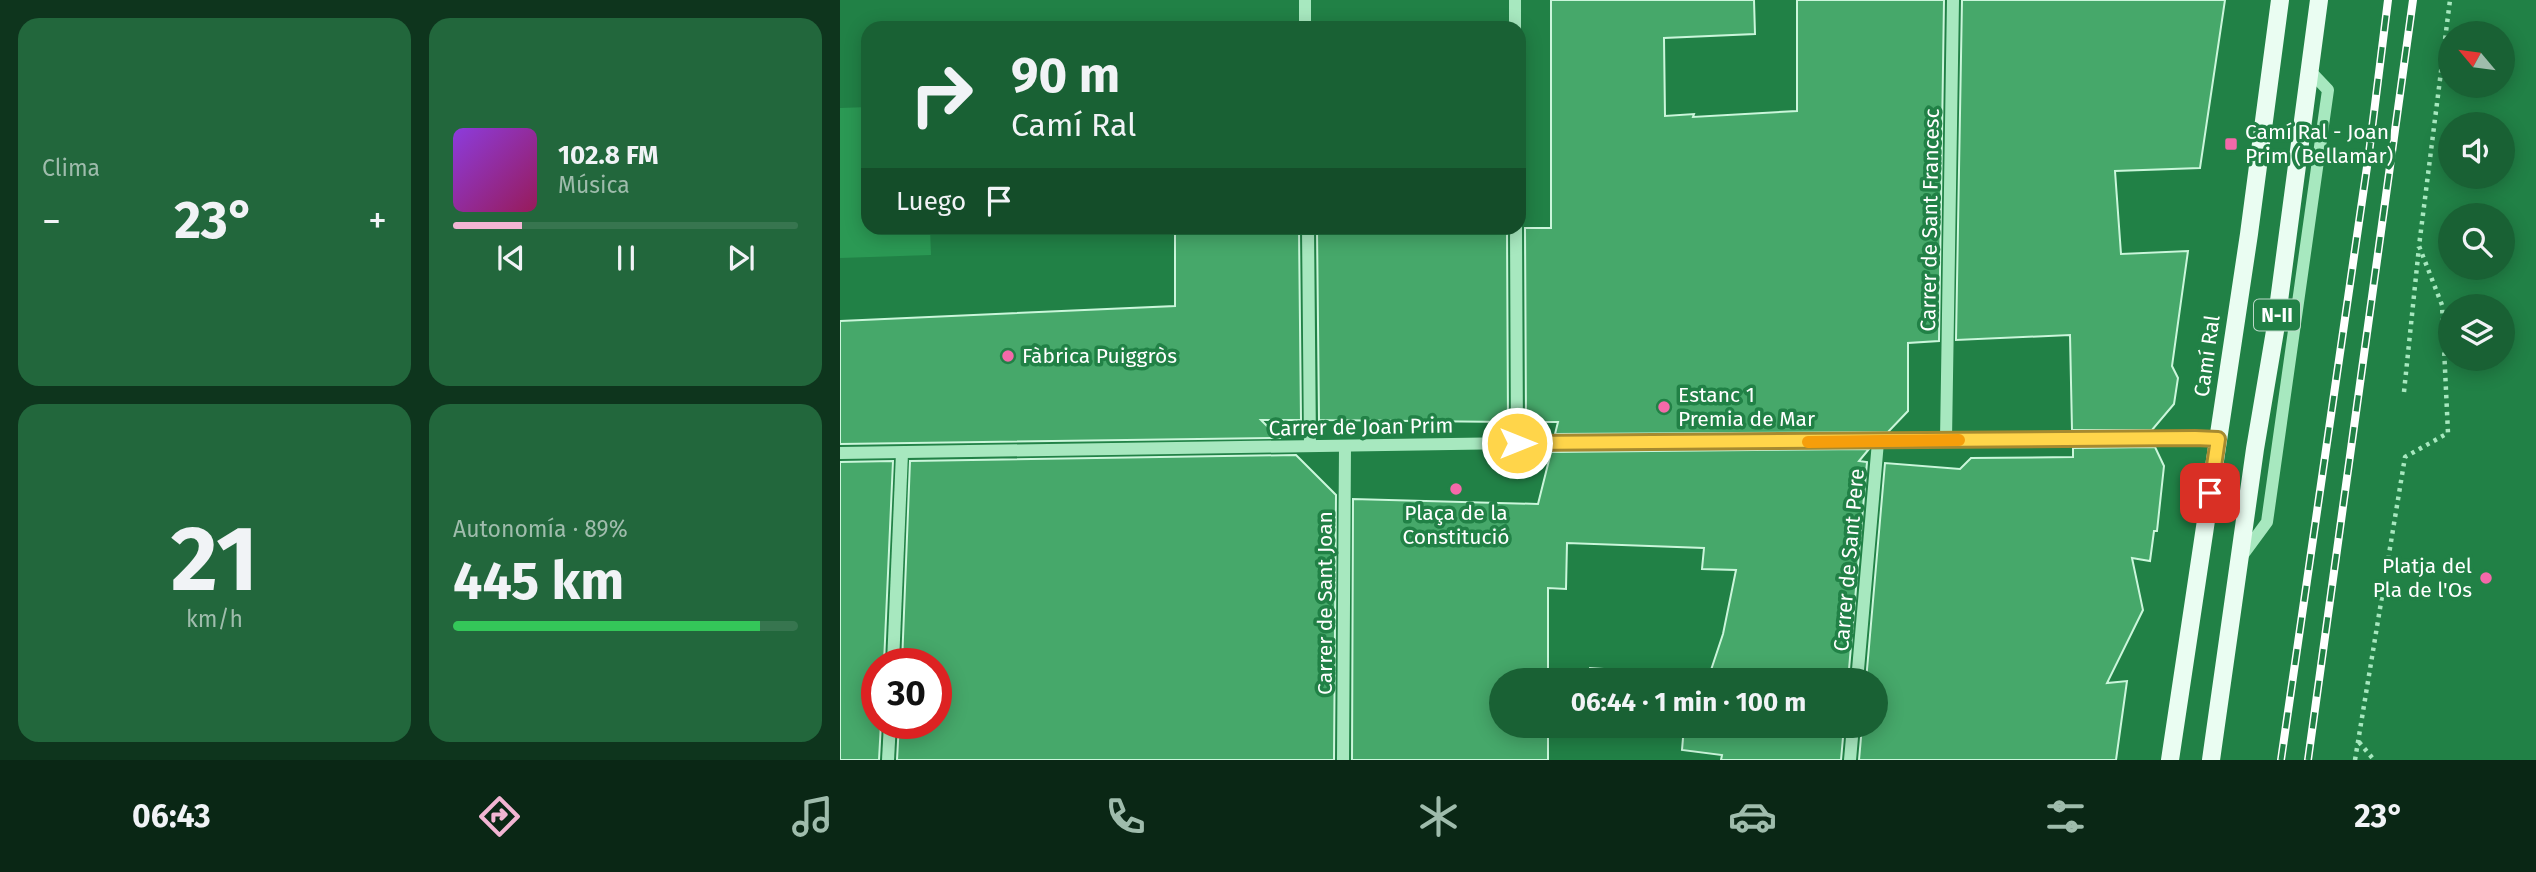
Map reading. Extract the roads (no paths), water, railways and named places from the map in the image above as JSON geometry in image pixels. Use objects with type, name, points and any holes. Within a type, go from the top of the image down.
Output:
[{"type":"main road","name":"Camí Ral","points":[[2170,760],[2249,234],[2280,0]]},
{"type":"main road","name":"N-II","points":[[2211,760],[2275,331],[2319,0]]},
{"type":"street","points":[[1305,0],[1305,21]]},
{"type":"street","points":[[1515,0],[1515,21]]},
{"type":"street","name":"Carrer de Sant Francesc","points":[[1946,440],[1953,0]]},
{"type":"street","points":[[1308,235],[1310,446]]},
{"type":"street","points":[[1516,235],[1517,443]]},
{"type":"street","name":"Carrer de Joan Prim","points":[[840,453],[1517,443],[2218,439]]},
{"type":"street","name":"Carrer de Sant Pere","points":[[1858,668],[1878,442]]},
{"type":"street","name":"Carrer de Sant Joan","points":[[1343,760],[1345,446]]},
{"type":"street","points":[[894,648],[902,453]]},
{"type":"street","points":[[1850,760],[1852,738]]},
{"type":"street","points":[[888,760],[889,739]]},
{"type":"railway","points":[[2281,760],[2369,153],[2388,0]]},
{"type":"railway","points":[[2308,760],[2413,0]]},
{"type":"place","name":"Camí Ral - Joan Prim (Bellamar)","points":[[2231,144]]},
{"type":"place","name":"Fàbrica Puiggròs","points":[[1008,356]]},
{"type":"place","name":"Estanc 1 Premia de Mar","points":[[1664,407]]},
{"type":"place","name":"Plaça de la Constitució","points":[[1456,489]]},
{"type":"place","name":"Platja del Pla de l'Os","points":[[2486,578]]}]
